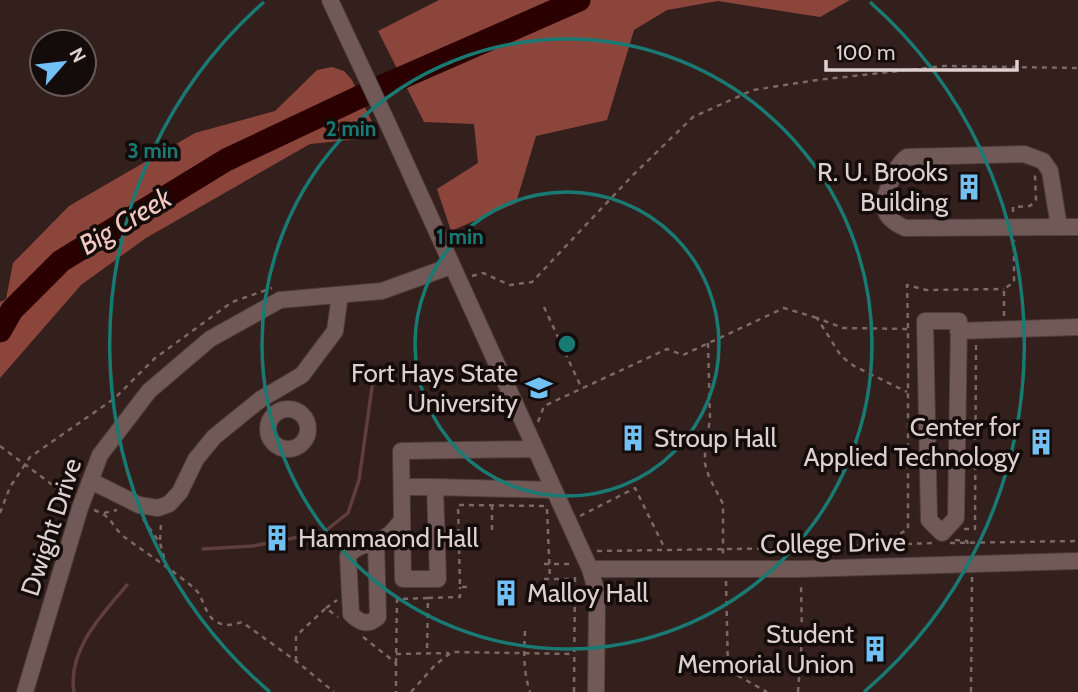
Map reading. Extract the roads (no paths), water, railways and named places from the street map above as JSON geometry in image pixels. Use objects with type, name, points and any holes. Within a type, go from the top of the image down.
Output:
[{"type":"street","points":[[330,0],[595,586],[596,692]]},
{"type":"street","points":[[1059,227],[1050,171],[1043,161],[1024,154],[907,158],[902,160],[895,171],[883,202],[888,217],[905,228],[1078,227]]},
{"type":"street","name":"Dwight Drive","points":[[25,692],[80,508],[100,455],[149,391],[210,339],[280,300],[382,290],[452,266]]},
{"type":"street","points":[[91,481],[139,505],[158,508],[169,504],[180,492],[196,460],[214,437],[261,399],[302,375],[335,331],[340,295]]},
{"type":"street","points":[[925,321],[959,321],[956,519],[943,549],[929,520],[925,321]]},
{"type":"street","points":[[958,331],[1078,327]]},
{"type":"street","points":[[288,409],[289,383]]},
{"type":"street","points":[[435,487],[439,579],[404,579],[401,451],[535,449]]},
{"type":"street","points":[[403,487],[435,487],[553,498]]},
{"type":"street","points":[[376,542],[390,535],[402,520]]},
{"type":"street","name":"College Drive","points":[[582,561],[725,569],[800,569],[943,549],[972,564],[1078,561]]},
{"type":"waterway","name":"Big Creek","points":[[0,331],[12,310],[61,261],[226,160],[385,85],[579,0]]},
{"type":"waterway","points":[[203,549],[253,546],[324,532],[348,513],[359,480],[374,373]]},
{"type":"waterway","points":[[74,692],[73,677],[81,648],[97,621],[127,585]]},
{"type":"place","name":"R. U. Brooks Building","points":[[969,187]]},
{"type":"place","name":"Fort Hays State University","points":[[539,388]]},
{"type":"place","name":"Stroup Hall","points":[[633,438]]},
{"type":"place","name":"Center for Applied Technology","points":[[1041,442]]},
{"type":"place","name":"Hammaond Hall","points":[[277,538]]},
{"type":"place","name":"Malloy Hall","points":[[506,593]]},
{"type":"place","name":"Student Memorial Union","points":[[875,649]]}]
